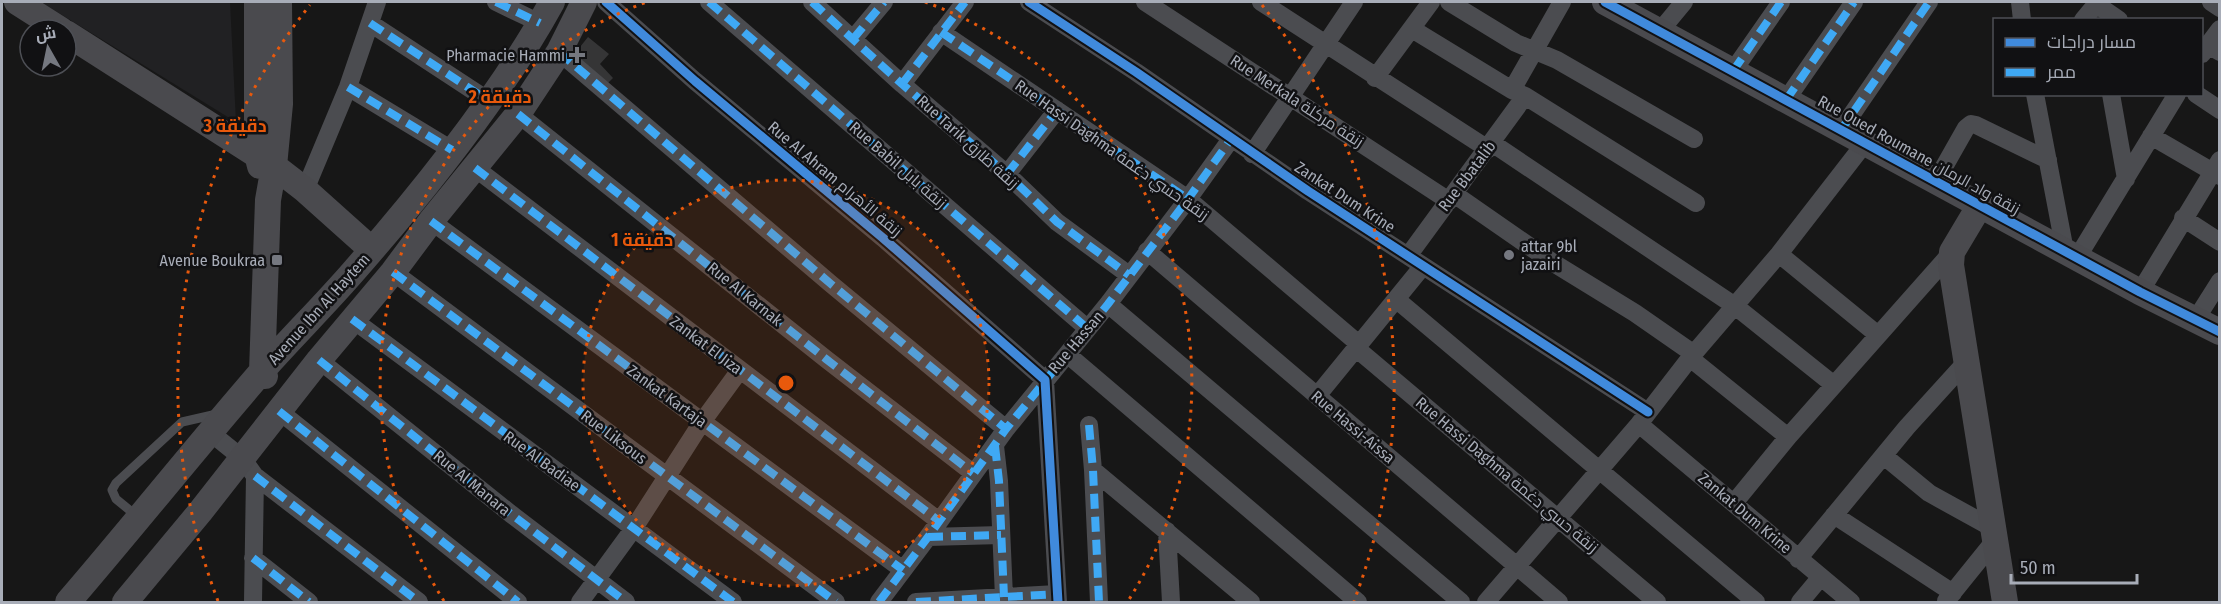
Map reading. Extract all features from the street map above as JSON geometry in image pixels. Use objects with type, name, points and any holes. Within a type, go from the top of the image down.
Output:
[{"type":"street","points":[[16,2],[42,18]]},
{"type":"street","points":[[257,2],[268,200],[262,372],[282,407],[518,603]]},
{"type":"street","points":[[266,160],[280,104],[279,2]]},
{"type":"street","points":[[305,190],[348,87],[377,2]]},
{"type":"street","points":[[496,2],[546,12]]},
{"type":"street","name":"Avenue Ibn Al Haytem","points":[[125,603],[249,467],[282,407],[518,114],[559,52],[584,2]]},
{"type":"street","name":"Rue Al Ahram زنقة الأهرام","points":[[606,2],[695,81],[875,231],[1045,380]]},
{"type":"street","name":"Rue Babil زنقة بابل","points":[[709,2],[1087,328]]},
{"type":"street","name":"Rue Tarik زنقة طارق","points":[[812,2],[902,84],[1007,174],[1066,230],[1129,275]]},
{"type":"street","points":[[852,39],[884,2]]},
{"type":"street","points":[[902,84],[965,2]]},
{"type":"street","name":"Zankat Dum Krine","points":[[1029,2],[1136,72],[1252,154],[1423,266],[1643,418],[1734,503],[1851,603]]},
{"type":"street","name":"Rue Merkala زنقة مركلة","points":[[1145,2],[1290,98],[1635,313],[1692,356],[1788,437]]},
{"type":"street","points":[[1261,2],[1376,78],[1490,146],[1735,306],[1834,386]]},
{"type":"street","points":[[1252,154],[1354,2]]},
{"type":"street","points":[[1376,78],[1431,2]]},
{"type":"street","points":[[1449,2],[1516,43],[1557,60],[1694,139]]},
{"type":"street","name":"Rue Bbatalib","points":[[1408,256],[1490,146],[1519,93],[1536,51],[1562,2]]},
{"type":"street","points":[[1660,31],[1684,2]]},
{"type":"street","points":[[1733,71],[1781,2]]},
{"type":"street","points":[[1786,100],[1854,2]]},
{"type":"street","points":[[1841,130],[1929,2]]},
{"type":"street","points":[[2019,2],[2022,18]]},
{"type":"street","points":[[2211,2],[2220,8]]},
{"type":"street","points":[[2085,18],[2097,3],[2116,18]]},
{"type":"street","name":"Rue Oued Roumane زنقة واد الرمان","points":[[1622,5],[1660,31],[1786,100],[2140,292],[2220,332]]},
{"type":"street","name":"Avenue Ibn Al Haytem","points":[[68,603],[262,372],[372,250],[489,101],[546,12]]},
{"type":"street","points":[[370,23],[489,101]]},
{"type":"street","points":[[2210,50],[2220,28]]},
{"type":"street","points":[[1412,29],[1696,203]]},
{"type":"street","name":"Rue Hassi Daghma زنقة حسي دغمة","points":[[941,32],[1188,199],[1657,603]]},
{"type":"street","points":[[78,41],[266,160],[305,190],[372,250]]},
{"type":"street","points":[[559,52],[831,284],[1006,429]]},
{"type":"street","points":[[348,87],[452,150]]},
{"type":"street","points":[[2035,96],[2071,255]]},
{"type":"street","points":[[2112,96],[2126,179]]},
{"type":"street","points":[[2071,255],[2126,179],[2176,96]]},
{"type":"street","points":[[2199,96],[2220,110]]},
{"type":"street","points":[[1007,174],[1057,110]]},
{"type":"street","name":"Rue Al Karnak","points":[[518,114],[826,360],[973,473]]},
{"type":"street","points":[[1936,182],[1966,128],[1971,124],[2048,160]]},
{"type":"street","points":[[2140,292],[2183,218],[2217,169],[2151,136]]},
{"type":"street","name":"Rue Hassan","points":[[879,603],[1006,429],[1108,304],[1231,139]]},
{"type":"street","points":[[1486,603],[1779,254],[1865,143]]},
{"type":"street","name":"Zankat El Jiza","points":[[475,168],[939,521]]},
{"type":"street","points":[[1734,503],[1788,437],[1952,252],[1980,205]]},
{"type":"street","points":[[2183,218],[2220,242]]},
{"type":"street","name":"Zankat Kartaja","points":[[430,221],[903,570]]},
{"type":"street","name":"Rue Hassi-Aissa","points":[[1147,251],[1559,603]]},
{"type":"street","points":[[1952,252],[1954,284],[2006,603]]},
{"type":"street","points":[[1779,254],[1878,335]]},
{"type":"street","points":[[1317,396],[1423,266]]},
{"type":"street","name":"Rue Liksous","points":[[393,272],[836,603]]},
{"type":"street","points":[[2196,319],[2220,281]]},
{"type":"street","points":[[1396,300],[1756,603]]},
{"type":"street","points":[[1108,304],[1461,603]]},
{"type":"street","points":[[264,314],[275,323],[293,326],[304,324]]},
{"type":"street","name":"Rue Al Badiae","points":[[352,319],[733,603]]},
{"type":"street","points":[[1067,354],[1358,603]]},
{"type":"street","name":"Rue Al Manara","points":[[319,360],[626,603]]},
{"type":"street","points":[[1798,559],[1938,391],[1967,362]]},
{"type":"street","points":[[580,603],[595,579],[634,528],[702,422],[740,370]]},
{"type":"street","points":[[916,603],[1004,597],[1058,598],[1045,380]]},
{"type":"street","points":[[218,424],[249,467],[419,603]]},
{"type":"street","points":[[1089,425],[1094,470],[1099,603]]},
{"type":"street","points":[[995,446],[999,481],[1004,597]]},
{"type":"street","points":[[1884,456],[1929,493],[1995,534]]},
{"type":"street","points":[[249,467],[253,603]]},
{"type":"street","points":[[1094,470],[1251,603]]},
{"type":"street","points":[[1834,515],[1949,598],[1995,534]]},
{"type":"street","points":[[1167,531],[1171,603]]},
{"type":"street","points":[[928,537],[1001,535]]},
{"type":"street","points":[[253,558],[309,603]]},
{"type":"street","points":[[1800,603],[1820,578]]},
{"type":"lane","points":[[140,518],[116,499],[112,490],[116,483],[182,422],[214,414],[218,424]]},
{"type":"shaded area","points":[[41,2],[230,2],[236,122],[78,25],[78,18],[67,18]]},
{"type":"building","points":[[588,37],[609,54],[600,64],[613,78],[605,86],[572,57]]},
{"type":"marked path","points":[[496,2],[540,23]]},
{"type":"marked path","points":[[709,2],[1087,328]]},
{"type":"marked path","points":[[812,2],[902,84],[1007,174],[1057,222],[1129,275]]},
{"type":"marked path","points":[[853,39],[884,2]]},
{"type":"marked path","points":[[902,84],[965,2]]},
{"type":"marked path","points":[[1733,71],[1781,2]]},
{"type":"marked path","points":[[1786,100],[1854,2]]},
{"type":"marked path","points":[[1841,130],[1929,2]]},
{"type":"marked path","points":[[370,23],[489,101]]},
{"type":"marked path","points":[[941,32],[1188,199]]},
{"type":"marked path","points":[[559,52],[831,284],[1006,429]]},
{"type":"marked path","points":[[348,87],[452,150]]},
{"type":"marked path","points":[[1007,174],[1057,110]]},
{"type":"marked path","points":[[518,114],[973,473]]},
{"type":"marked path","points":[[879,602],[1006,429],[1108,304],[1231,139]]},
{"type":"marked path","points":[[475,168],[939,521]]},
{"type":"marked path","points":[[431,221],[903,570]]},
{"type":"marked path","points":[[393,272],[836,602]]},
{"type":"marked path","points":[[352,319],[733,602]]},
{"type":"marked path","points":[[319,360],[511,514],[626,602]]},
{"type":"marked path","points":[[279,411],[518,602]]},
{"type":"marked path","points":[[1089,425],[1099,602]]},
{"type":"marked path","points":[[995,446],[999,481],[1004,597]]},
{"type":"marked path","points":[[255,476],[419,602]]},
{"type":"marked path","points":[[928,537],[1001,535]]},
{"type":"marked path","points":[[253,558],[309,602]]},
{"type":"marked path","points":[[916,602],[1057,594]]},
{"type":"cycle path","points":[[606,2],[695,81],[883,238],[1045,380],[1058,602]]},
{"type":"cycle path","points":[[1029,2],[1136,72],[1308,191],[1648,412]]},
{"type":"cycle path","points":[[1605,2],[2140,292],[2220,332]]},
{"type":"place","name":"Pharmacie Hammi","points":[[577,55]]},
{"type":"place","name":"attar 9bl jazairi","points":[[1509,255]]},
{"type":"place","name":"Avenue Boukraa","points":[[277,260]]}]
